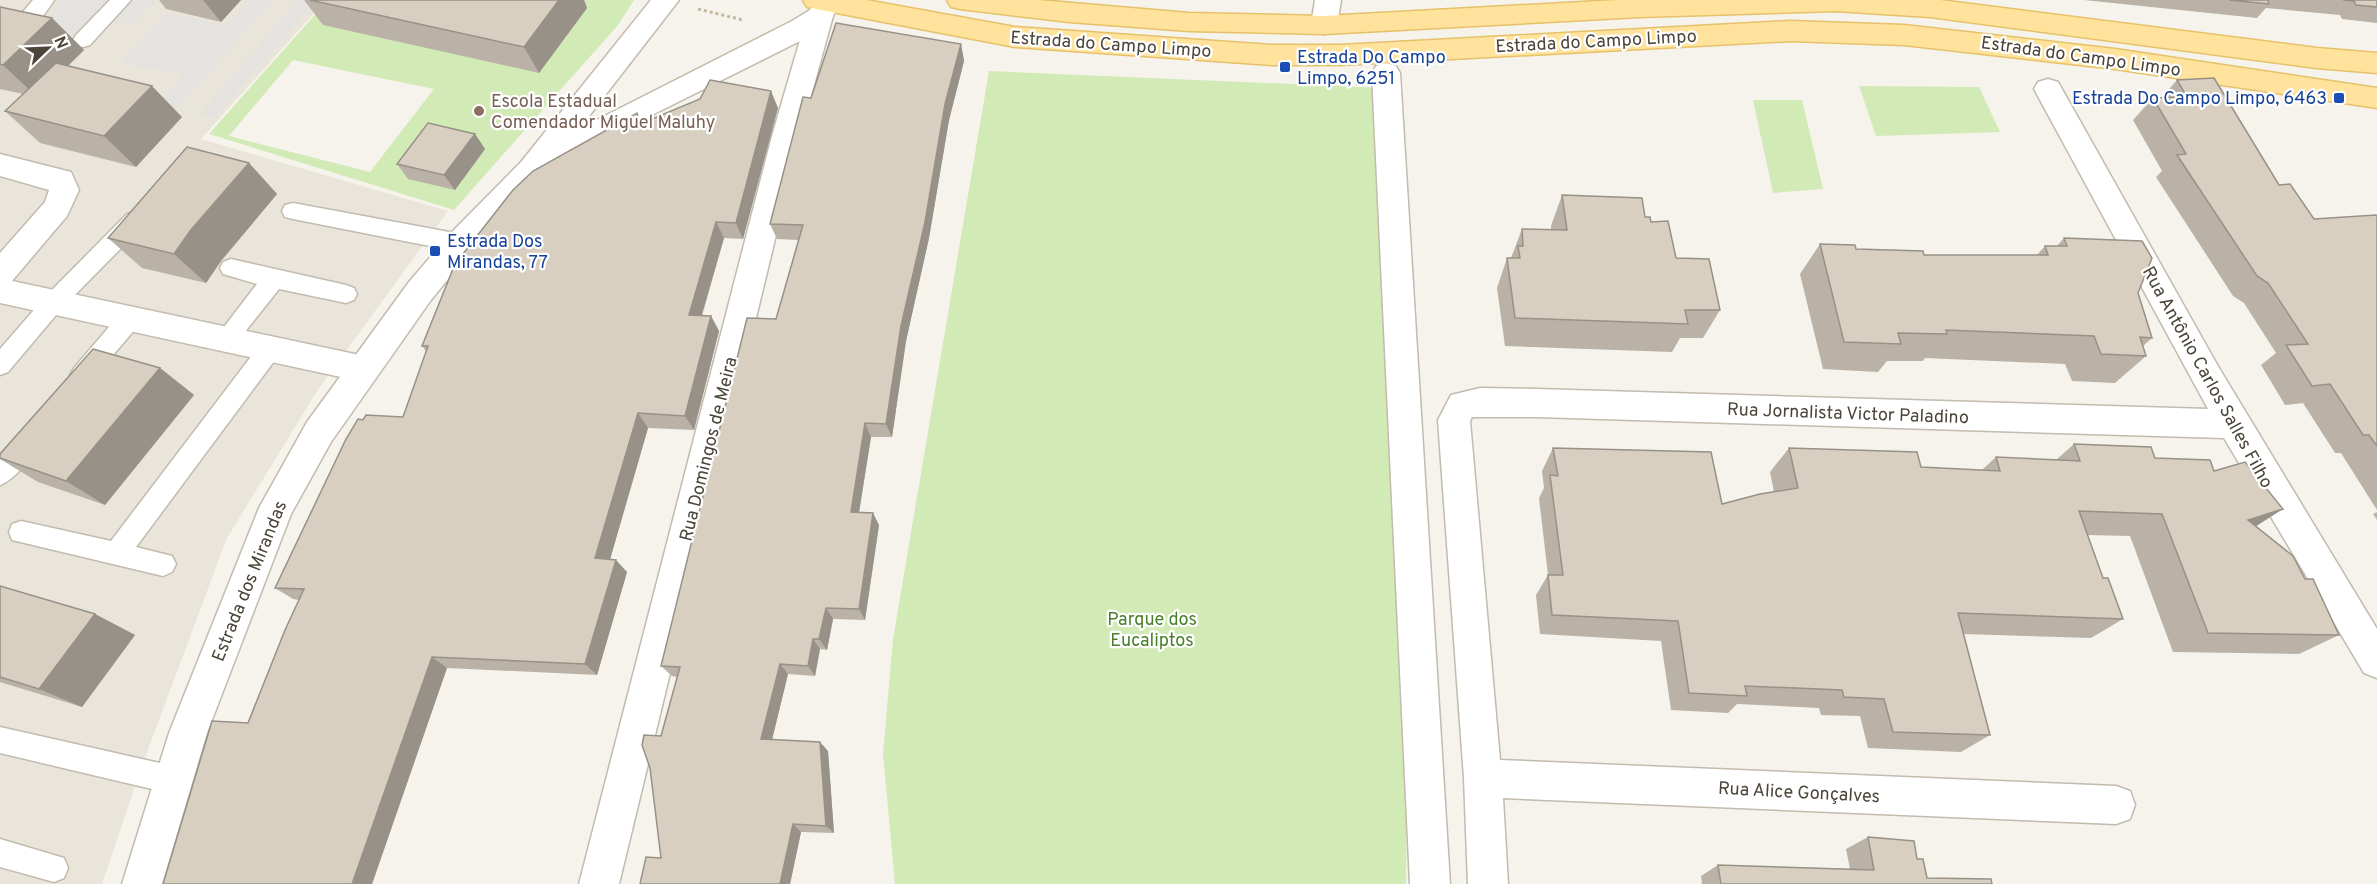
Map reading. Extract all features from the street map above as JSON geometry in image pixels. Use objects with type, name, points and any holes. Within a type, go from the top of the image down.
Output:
[{"type":"main road","name":"Estrada do Campo Limpo","points":[[973,1],[1069,13],[1189,22],[1326,12],[1461,20],[1640,8],[1835,2],[1930,8],[2053,22],[2317,58],[2377,63]]},
{"type":"main road","name":"Estrada do Campo Limpo","points":[[823,4],[996,35],[1272,55],[1376,53],[1790,31],[1904,35],[2103,58],[2377,98]]},
{"type":"street","name":"Estrada dos Mirandas","points":[[142,884],[188,734],[276,508],[319,432],[420,291],[460,243],[531,170],[666,0]]},
{"type":"street","name":"Estrada dos Mirandas","points":[[531,170],[634,112],[802,28],[823,4]]},
{"type":"street","name":"Rua Domingos de Meira","points":[[599,884],[786,136],[823,4]]},
{"type":"street","points":[[1386,73],[1430,884]]},
{"type":"street","name":"Rua Antônio Carlos Salles Filho","points":[[2048,89],[2233,424],[2302,542],[2377,661]]},
{"type":"street","points":[[0,165],[60,180],[64,190],[57,208],[0,274]]},
{"type":"street","points":[[0,291],[364,369]]},
{"type":"street","name":"Rua Jornalista Victor Paladino","points":[[1483,778],[1454,420],[1462,405],[1480,402],[2233,424]]},
{"type":"street","points":[[1483,778],[1488,884]]},
{"type":"street","name":"Rua Alice Gonçalves","points":[[1483,778],[2116,805]]},
{"type":"lane","points":[[20,27],[44,0]]},
{"type":"lane","points":[[83,40],[121,0]]},
{"type":"lane","points":[[0,364],[54,302],[148,207]]},
{"type":"lane","points":[[293,211],[460,243]]},
{"type":"lane","points":[[231,268],[346,294]]},
{"type":"lane","points":[[225,340],[274,279]]},
{"type":"lane","points":[[68,392],[129,320]]},
{"type":"lane","points":[[116,554],[270,349]]},
{"type":"lane","points":[[0,474],[45,419]]},
{"type":"lane","points":[[21,532],[163,564]]},
{"type":"lane","points":[[0,740],[173,780]]},
{"type":"lane","points":[[0,853],[54,868]]},
{"type":"shaded area","points":[[0,0],[326,0],[201,139],[448,211],[319,388],[227,538],[144,760],[102,884],[0,884]]},
{"type":"shaded area","points":[[63,0],[109,0],[69,41],[30,33]]},
{"type":"shaded area","points":[[133,0],[156,0],[133,26],[112,21]]},
{"type":"shaded area","points":[[248,0],[273,0],[177,109],[157,106],[182,74],[120,63],[168,13],[225,25]]},
{"type":"shaded area","points":[[297,0],[317,0],[214,118],[199,115]]},
{"type":"green space","name":"Escola Estadual Comendador Miguel Maluhy","points":[[328,0],[634,0],[618,25],[454,210],[209,134]],"holes":[[[293,60],[434,89],[370,172],[229,136]]]},
{"type":"green space","name":"Parque dos Eucaliptos","points":[[989,71],[1384,88],[1408,644],[1406,884],[895,884],[883,754],[893,639]]},
{"type":"green space","points":[[1859,86],[1979,87],[2000,132],[1876,136]]},
{"type":"green space","points":[[1753,100],[1802,100],[1823,189],[1773,193]]},
{"type":"building","points":[[310,0],[559,0],[524,47]]},
{"type":"building","points":[[2229,0],[2268,0],[2269,4]]},
{"type":"building","points":[[2343,0],[2377,0],[2377,7],[2356,5],[2354,1]]},
{"type":"building","points":[[0,7],[52,18],[3,65],[0,64]]},
{"type":"building","points":[[836,23],[961,44],[945,104],[925,222],[901,326],[886,424],[865,423],[851,512],[873,513],[859,609],[826,608],[819,639],[813,639],[808,666],[780,664],[761,739],[820,742],[826,826],[793,824],[780,884],[640,884],[646,857],[661,858],[650,768],[642,745],[644,735],[661,736],[680,667],[661,666],[747,318],[776,319],[803,225],[770,224],[803,97],[811,98]]},
{"type":"building","points":[[56,63],[152,86],[104,136],[5,111]]},
{"type":"building","points":[[2214,78],[2279,185],[2290,184],[2314,219],[2377,216],[2377,446],[2369,435],[2363,435],[2330,384],[2312,386],[2286,345],[2308,344],[2268,283],[2257,276],[2177,155],[2186,154],[2153,98],[2187,97],[2177,80]]},
{"type":"building","points":[[710,80],[771,91],[736,223],[716,222],[689,315],[711,316],[685,416],[638,413],[595,558],[616,560],[585,664],[432,657],[352,884],[163,884],[212,721],[248,723],[304,589],[275,588],[346,439],[358,419],[363,420],[366,415],[403,417],[428,346],[422,346],[455,264],[513,190],[533,171],[637,113],[640,124],[700,99]]},
{"type":"building","points":[[428,123],[475,134],[444,175],[397,164]]},
{"type":"building","points":[[187,147],[249,163],[190,231],[174,254],[108,238]]},
{"type":"building","points":[[1562,195],[1642,198],[1645,217],[1650,217],[1651,222],[1668,221],[1676,258],[1709,259],[1720,310],[1685,310],[1688,324],[1515,318],[1507,258],[1520,258],[1518,246],[1523,246],[1522,229],[1567,230]]},
{"type":"building","points":[[2064,238],[2142,241],[2152,258],[2138,293],[2152,338],[2140,337],[2146,356],[2101,354],[2094,336],[1946,330],[1947,334],[1898,333],[1901,344],[1844,342],[1820,244],[1855,245],[1856,249],[1923,251],[1924,255],[2048,255],[2045,246],[2067,246]]},
{"type":"building","points":[[93,349],[160,368],[66,481],[0,458],[0,454]]},
{"type":"building","points":[[2074,444],[2151,447],[2155,458],[2210,460],[2214,471],[2245,462],[2283,509],[2248,520],[2293,556],[2305,579],[2313,579],[2339,635],[2208,633],[2162,514],[2079,511],[2103,578],[2108,578],[2123,619],[1958,613],[1990,735],[1893,732],[1884,699],[1844,697],[1842,690],[1745,686],[1747,696],[1689,693],[1678,621],[1552,615],[1548,575],[1563,575],[1550,475],[1558,476],[1553,448],[1711,452],[1722,504],[1760,494],[1798,488],[1789,448],[1917,452],[1921,467],[2000,471],[1996,457],[2080,461]]},
{"type":"building","points":[[0,586],[95,614],[39,689],[0,677]]},
{"type":"building","points":[[1868,837],[1914,841],[1917,859],[1923,859],[1927,878],[1991,879],[1992,884],[1721,884],[1718,865],[1874,870]]},
{"type":"place","name":"Estrada Do Campo Limpo, 6251","points":[[1285,67]]},
{"type":"place","name":"Estrada Do Campo Limpo, 6463","points":[[2339,98]]},
{"type":"place","name":"Escola Estadual Comendador Miguel Maluhy","points":[[479,111]]},
{"type":"place","name":"Estrada Dos Mirandas, 77","points":[[435,251]]}]
